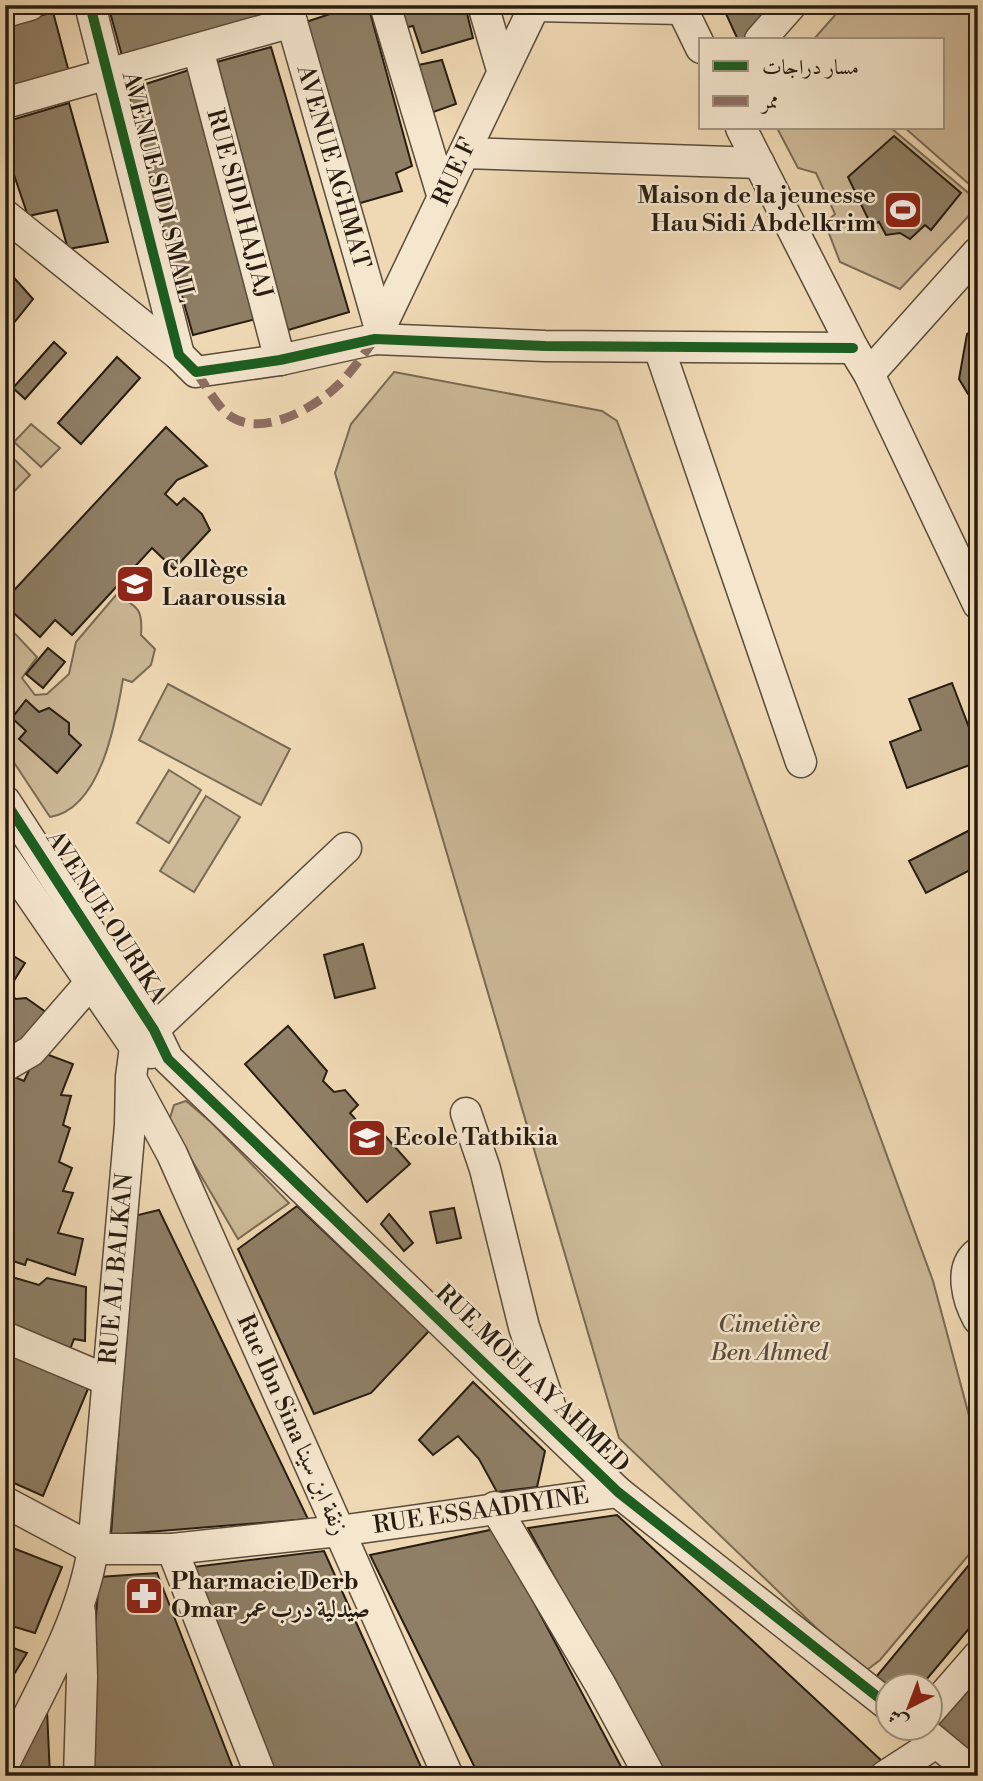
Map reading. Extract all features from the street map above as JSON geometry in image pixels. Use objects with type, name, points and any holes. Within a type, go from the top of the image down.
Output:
[{"type":"street","points":[[5,12],[30,5]]},
{"type":"street","name":"AVENUE SIDI SMAIL","points":[[90,5],[188,363]]},
{"type":"street","points":[[385,5],[443,198]]},
{"type":"street","points":[[483,5],[502,70]]},
{"type":"street","points":[[535,5],[681,7],[699,44]]},
{"type":"street","name":"RUE F","points":[[377,334],[535,5]]},
{"type":"street","points":[[762,38],[791,5]]},
{"type":"street","points":[[5,103],[198,49],[295,11]]},
{"type":"street","name":"AVENUE AGHMAT","points":[[295,11],[377,334]]},
{"type":"street","name":"RUE SIDI HAJJAJ","points":[[198,49],[280,360]]},
{"type":"street","points":[[742,130],[853,348],[869,374],[978,604]]},
{"type":"street","points":[[465,153],[759,163]]},
{"type":"street","points":[[5,215],[188,363],[280,360],[377,334],[659,348],[853,348]]},
{"type":"street","points":[[869,374],[978,252]]},
{"type":"street","points":[[659,348],[801,762]]},
{"type":"street","name":"AVENUE OURIKA","points":[[5,800],[145,1038]]},
{"type":"street","points":[[145,1038],[346,848]]},
{"type":"street","name":"AVENUE OURIKA","points":[[8,871],[90,984],[168,1059]]},
{"type":"street","points":[[5,1066],[37,1045],[90,984]]},
{"type":"street","name":"RUE AL BALKAN","points":[[5,1762],[59,1651],[89,1574],[130,1125],[131,1077],[145,1038]]},
{"type":"street","name":"RUE MOULAY AHMED","points":[[168,1059],[618,1492],[874,1694]]},
{"type":"street","name":"Rue Ibn Sina زنقة ابن سينا","points":[[131,1077],[172,1154],[448,1776]]},
{"type":"street","points":[[466,1113],[485,1169],[524,1327],[559,1433]]},
{"type":"street","points":[[978,1253],[972,1257],[968,1268],[967,1284],[970,1304],[978,1320]]},
{"type":"street","points":[[5,1336],[107,1380]]},
{"type":"street","name":"RUE ESSAADIYINE","points":[[93,1549],[172,1549],[340,1531],[495,1507],[618,1492]]},
{"type":"street","points":[[5,1502],[93,1549]]},
{"type":"street","points":[[495,1507],[600,1684],[650,1776]]},
{"type":"street","points":[[172,1549],[261,1776]]},
{"type":"street","points":[[79,1776],[82,1677],[80,1601]]},
{"type":"street","points":[[944,1695],[978,1656]]},
{"type":"street","points":[[885,1776],[921,1742]]},
{"type":"street","points":[[934,1742],[977,1776]]},
{"type":"green space","points":[[844,5],[978,5],[978,192],[907,130],[944,130],[944,38],[815,38]]},
{"type":"green space","name":"Maison de la jeunesse Hau Sidi Abdelkrim","points":[[778,130],[893,130],[978,201],[978,206],[900,289],[840,262],[825,223],[835,214],[816,173],[798,168]]},
{"type":"green space","name":"Cimetière Ben Ahmed","points":[[394,372],[602,411],[617,421],[933,1281],[978,1449],[978,1544],[880,1660],[863,1673],[619,1438],[335,473],[351,424]]},
{"type":"green space","points":[[31,424],[60,448],[41,467],[14,442]]},
{"type":"green space","points":[[13,458],[30,475],[5,501],[5,465]]},
{"type":"green space","points":[[116,595],[134,606],[140,614],[141,635],[155,649],[151,665],[132,682],[123,679],[110,739],[94,781],[82,798],[67,810],[50,817],[5,749],[5,623],[37,657],[22,678],[35,695],[47,694],[69,674],[76,642]]},
{"type":"green space","points":[[168,684],[290,749],[261,805],[139,740]]},
{"type":"green space","points":[[169,770],[201,790],[169,843],[137,823]]},
{"type":"green space","points":[[206,796],[240,817],[194,892],[160,871]]},
{"type":"green space","points":[[186,1101],[212,1123],[289,1203],[238,1239],[169,1121],[174,1105]]},
{"type":"building","points":[[108,5],[257,5],[261,23],[124,63]]},
{"type":"building","points":[[357,5],[368,5],[412,166],[396,173],[402,191],[357,204],[300,24]]},
{"type":"building","points":[[387,5],[465,5],[473,38],[422,53],[413,26],[393,30]]},
{"type":"building","points":[[722,5],[788,5],[753,38],[737,38]]},
{"type":"building","points":[[53,12],[70,76],[5,92],[5,26]]},
{"type":"building","points":[[271,47],[349,312],[285,331],[206,65]]},
{"type":"building","points":[[442,60],[456,104],[422,116],[409,67]]},
{"type":"building","points":[[192,69],[260,318],[193,335],[124,91]]},
{"type":"building","points":[[69,103],[108,242],[68,249],[57,210],[28,216],[13,172],[5,173],[5,122]]},
{"type":"building","points":[[894,136],[961,193],[931,230],[925,225],[910,239],[900,233],[886,235],[879,222],[871,225],[848,177]]},
{"type":"building","points":[[8,271],[33,299],[5,334],[5,275]]},
{"type":"building","points":[[978,326],[978,392],[968,394],[959,379],[967,334]]},
{"type":"building","points":[[54,342],[66,353],[25,399],[13,388]]},
{"type":"building","points":[[117,357],[140,378],[81,444],[58,423]]},
{"type":"building","points":[[166,427],[207,466],[177,480],[165,494],[177,505],[184,498],[202,514],[210,530],[174,569],[152,548],[72,635],[55,620],[40,637],[5,605],[5,600]]},
{"type":"building","points":[[48,648],[65,662],[43,688],[26,674]]},
{"type":"building","points":[[952,683],[978,751],[978,762],[907,788],[890,742],[921,730],[909,699]]},
{"type":"building","points":[[26,700],[39,712],[49,708],[69,723],[69,734],[81,745],[57,773],[19,739],[26,731],[12,718]]},
{"type":"building","points":[[978,826],[978,866],[926,893],[909,861]]},
{"type":"building","points":[[363,944],[375,988],[335,998],[324,955]]},
{"type":"building","points":[[5,951],[25,963],[7,992],[16,999],[26,998],[50,1015],[20,1050],[5,1042]]},
{"type":"building","points":[[288,1026],[327,1071],[323,1081],[334,1092],[345,1090],[358,1105],[350,1113],[364,1129],[373,1122],[410,1164],[367,1202],[245,1064]]},
{"type":"building","points":[[38,1051],[73,1064],[61,1095],[71,1096],[63,1125],[70,1128],[59,1162],[72,1168],[63,1191],[73,1193],[58,1233],[83,1239],[75,1275],[27,1259],[25,1265],[7,1259],[5,1263],[5,1073],[24,1081]]},
{"type":"building","points":[[297,1206],[429,1331],[371,1393],[314,1414],[238,1249]]},
{"type":"building","points":[[454,1208],[461,1238],[437,1243],[430,1212]]},
{"type":"building","points":[[159,1210],[308,1519],[111,1535],[134,1216]]},
{"type":"building","points":[[389,1214],[413,1243],[404,1251],[381,1224]]},
{"type":"building","points":[[5,1275],[39,1285],[47,1278],[86,1287],[85,1341],[74,1339],[69,1352],[5,1324]]},
{"type":"building","points":[[5,1340],[93,1377],[43,1496],[5,1479]]},
{"type":"building","points":[[473,1382],[545,1451],[537,1487],[497,1492],[479,1459],[458,1436],[433,1455],[419,1440]]},
{"type":"building","points":[[617,1515],[882,1761],[858,1776],[662,1776],[528,1528]]},
{"type":"building","points":[[495,1529],[626,1776],[479,1776],[370,1555]]},
{"type":"building","points":[[5,1545],[62,1567],[35,1633],[5,1624]]},
{"type":"building","points":[[324,1551],[425,1776],[271,1776],[193,1567]]},
{"type":"building","points":[[978,1554],[978,1618],[933,1672],[880,1672]]},
{"type":"building","points":[[157,1573],[236,1776],[84,1776],[99,1577]]},
{"type":"building","points":[[5,1645],[27,1653],[5,1689]]},
{"type":"building","points":[[978,1679],[978,1758],[944,1729],[944,1715]]},
{"type":"building","points":[[47,1710],[50,1776],[8,1776]]},
{"type":"marked path","points":[[196,372],[225,412],[252,424],[267,423],[299,412],[326,395],[347,375],[375,339]]},
{"type":"cycle path","points":[[90,5],[179,355],[196,372],[280,360],[375,339],[545,346],[853,348]]},
{"type":"cycle path","points":[[5,801],[154,1030],[168,1059],[618,1492],[874,1694]]},
{"type":"place","name":"Maison de la jeunesse Hau Sidi Abdelkrim","points":[[903,210]]},
{"type":"place","name":"Collège Laaroussia","points":[[135,584]]},
{"type":"place","name":"Ecole Tatbikia","points":[[367,1138]]},
{"type":"place","name":"Pharmacie Derb Omar صيدلية درب عمر","points":[[144,1596]]}]
